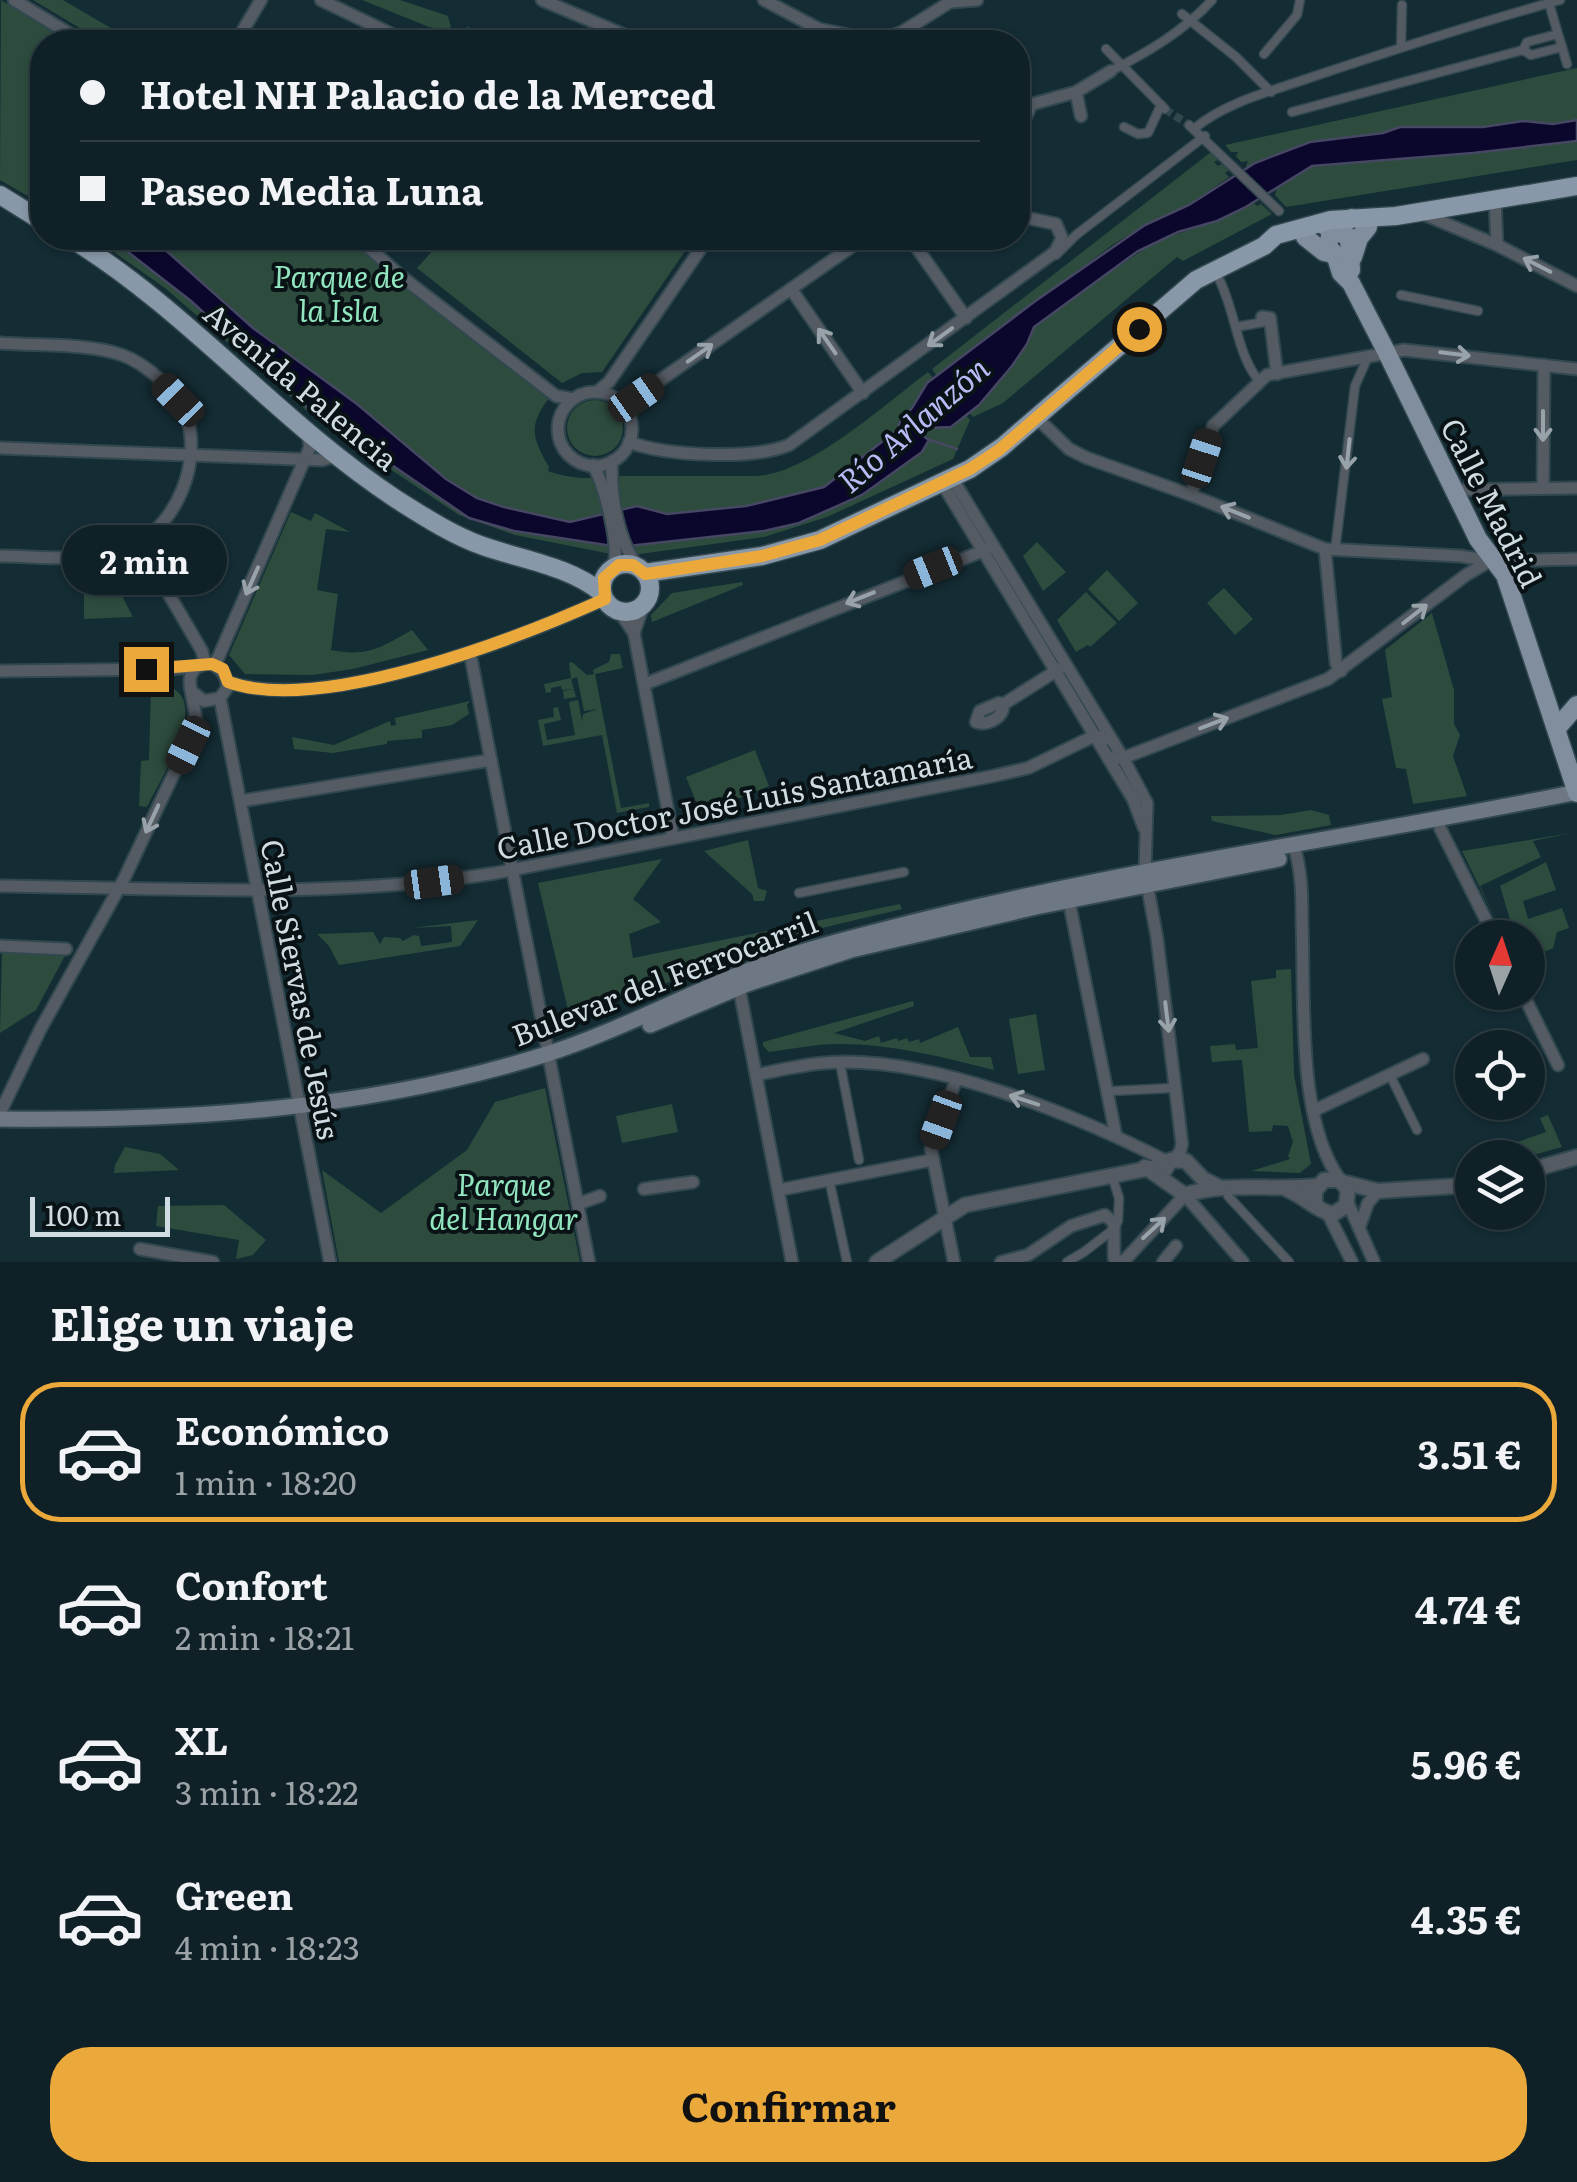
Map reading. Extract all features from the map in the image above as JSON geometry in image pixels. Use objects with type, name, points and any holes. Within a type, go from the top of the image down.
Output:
[{"type":"highway","points":[[1304,230],[1348,251],[1396,216],[1577,186]]},
{"type":"highway","points":[[0,195],[30,214]]},
{"type":"highway","points":[[646,600],[649,584],[642,571],[786,551],[820,540],[986,460],[1196,280],[1264,246],[1276,235],[1304,230],[1336,231]]},
{"type":"highway","name":"Avenida Palencia","points":[[87,250],[156,298],[328,455],[444,528],[470,541],[570,573],[608,601]]},
{"type":"highway","name":"Avenida Palencia","points":[[511,554],[616,561],[642,571]]},
{"type":"highway","points":[[616,561],[608,601],[636,609],[660,586],[720,562]]},
{"type":"main road","points":[[1336,231],[1338,225],[1348,251]]},
{"type":"main road","points":[[1304,230],[1348,251]]},
{"type":"main road","name":"Calle Madrid","points":[[1348,251],[1387,353],[1492,561],[1505,575],[1577,794]]},
{"type":"main road","points":[[1557,728],[1577,705]]},
{"type":"main road","name":"Bulevar del Ferrocarril","points":[[1295,851],[1440,828],[1577,794]]},
{"type":"main road","name":"Bulevar del Ferrocarril","points":[[551,1057],[737,975],[802,951],[924,920],[1577,794]]},
{"type":"main road","name":"Bulevar del Ferrocarril","points":[[0,1128],[189,1125],[420,1094],[647,1027],[795,966],[1147,879]]},
{"type":"main road","name":"Bulevar del Ferrocarril","points":[[0,1116],[190,1117],[300,1110]]},
{"type":"street","points":[[14,0],[63,30]]},
{"type":"street","points":[[243,30],[261,0]]},
{"type":"street","points":[[321,0],[383,30]]},
{"type":"street","points":[[542,0],[613,30]]},
{"type":"street","points":[[764,0],[823,30]]},
{"type":"street","points":[[905,30],[955,1],[977,0]]},
{"type":"street","points":[[1030,108],[1076,92],[1148,52],[1194,19],[1212,0]]},
{"type":"street","points":[[1264,54],[1298,15],[1300,0]]},
{"type":"street","points":[[1279,210],[1192,126],[1271,92],[1401,47],[1560,0]]},
{"type":"street","points":[[1549,3],[1567,64]]},
{"type":"street","points":[[1401,47],[1402,4]]},
{"type":"street","points":[[1182,14],[1194,19],[1271,92]]},
{"type":"street","points":[[1523,50],[1526,42],[1558,34]]},
{"type":"street","points":[[1523,50],[1530,56],[1562,47]]},
{"type":"street","points":[[1106,48],[1116,68],[1163,107],[1148,132],[1138,134],[1124,127]]},
{"type":"street","points":[[1292,112],[1523,50]]},
{"type":"street","points":[[1076,92],[1081,116]]},
{"type":"street","points":[[1049,261],[1076,235],[1204,136]]},
{"type":"street","points":[[1495,200],[1496,244]]},
{"type":"street","points":[[1420,212],[1496,244],[1577,286]]},
{"type":"street","points":[[629,442],[652,450],[743,454],[767,452],[795,441],[1055,252],[1062,241],[1059,228],[1053,222],[1030,218]]},
{"type":"street","points":[[372,250],[556,396],[572,399],[597,392],[610,380],[700,250]]},
{"type":"street","points":[[616,561],[606,479],[612,461],[629,442],[629,416],[636,398],[847,250]]},
{"type":"street","points":[[918,250],[966,318]]},
{"type":"street","points":[[1218,277],[1230,300],[1241,347],[1260,377]]},
{"type":"street","points":[[791,289],[863,393]]},
{"type":"street","points":[[1401,294],[1478,312]]},
{"type":"street","points":[[1236,328],[1266,320],[1277,374]]},
{"type":"street","points":[[0,343],[103,350],[138,363],[178,400],[187,419],[190,456],[182,492],[172,510],[139,543],[90,557],[0,556]]},
{"type":"street","points":[[1260,377],[1367,360],[1387,353],[1424,350],[1577,368]]},
{"type":"street","points":[[1341,671],[1336,663],[1330,550],[1355,386],[1367,360]]},
{"type":"street","points":[[1543,488],[1544,365]]},
{"type":"street","points":[[1191,495],[1213,426],[1255,390],[1260,377]]},
{"type":"street","points":[[597,392],[618,401],[629,416]]},
{"type":"street","points":[[556,396],[562,411]]},
{"type":"street","points":[[572,399],[562,411],[558,430],[562,444],[575,459],[594,465],[612,461]]},
{"type":"street","points":[[1037,418],[1069,449],[1101,464],[1330,550],[1492,561],[1577,559]]},
{"type":"street","points":[[0,1116],[40,1030],[119,888],[194,731],[197,715],[191,685],[222,650],[304,460],[310,443],[308,434]]},
{"type":"street","points":[[0,448],[304,460],[328,455]]},
{"type":"street","points":[[594,465],[606,479]]},
{"type":"street","points":[[947,480],[988,533],[1124,758],[1147,803],[1147,879],[1182,1148],[1169,1162],[1166,1181]]},
{"type":"street","points":[[947,480],[982,548],[1133,799],[1146,837]]},
{"type":"street","points":[[1455,490],[1577,488]]},
{"type":"street","points":[[982,548],[988,533]]},
{"type":"street","points":[[139,543],[206,664]]},
{"type":"street","points":[[645,684],[982,548],[1001,555]]},
{"type":"street","points":[[1108,758],[1124,758],[1328,679],[1466,575],[1492,561]]},
{"type":"street","points":[[634,633],[646,600]]},
{"type":"street","points":[[228,682],[252,690],[312,690],[470,652],[608,601],[634,633],[673,837]]},
{"type":"street","points":[[470,652],[589,1262]]},
{"type":"street","points":[[971,725],[994,719],[1002,713],[1002,704],[1056,672],[1061,656]]},
{"type":"street","points":[[0,670],[170,669],[206,664],[223,669],[228,682]]},
{"type":"street","points":[[170,669],[191,685],[199,699],[215,700],[228,682]]},
{"type":"street","points":[[1056,672],[1075,680]]},
{"type":"street","name":"Calle Siervas de Jesús","points":[[215,700],[226,726],[330,1262]]},
{"type":"street","points":[[1094,736],[1096,716]]},
{"type":"street","points":[[1094,736],[1110,739]]},
{"type":"street","name":"Calle Doctor José Luis Santamaría","points":[[0,886],[351,890],[434,882],[1028,768],[1094,736]]},
{"type":"street","points":[[240,802],[492,760]]},
{"type":"street","points":[[1133,799],[1147,803]]},
{"type":"street","points":[[1141,816],[1147,803]]},
{"type":"street","points":[[1440,828],[1486,920]]},
{"type":"street","points":[[1295,851],[1300,873],[1308,1084],[1313,1111],[1323,1154],[1349,1193],[1348,1202],[1374,1262]]},
{"type":"street","points":[[800,893],[904,872]]},
{"type":"street","points":[[1069,901],[1116,1136]]},
{"type":"street","points":[[0,946],[66,948]]},
{"type":"street","points":[[738,988],[792,1262]]},
{"type":"street","points":[[1531,1010],[1558,1065]]},
{"type":"street","points":[[1313,1111],[1423,1059]]},
{"type":"street","points":[[756,1075],[840,1063],[894,1067],[956,1080],[1090,1124],[1169,1162]]},
{"type":"street","points":[[840,1063],[858,1160]]},
{"type":"street","points":[[1390,1074],[1417,1130]]},
{"type":"street","points":[[954,1262],[932,1160],[933,1142],[956,1080]]},
{"type":"street","points":[[1109,1094],[1173,1088]]},
{"type":"street","points":[[1090,1124],[1103,1115],[1109,1094]]},
{"type":"street","points":[[1323,1154],[1314,1194],[1352,1262]]},
{"type":"street","points":[[1545,1166],[1576,1158]]},
{"type":"street","points":[[779,1190],[932,1160]]},
{"type":"street","points":[[877,1262],[965,1204],[1186,1161],[1224,1192],[1288,1262]]},
{"type":"street","points":[[1144,1167],[1178,1193],[1287,1189],[1317,1186],[1328,1179],[1378,1191]]},
{"type":"street","points":[[1001,1262],[1038,1250],[1085,1219],[1109,1216],[1114,1229],[1114,1258],[1122,1262],[1190,1193],[1198,1173]]},
{"type":"street","points":[[1067,1262],[1114,1229],[1119,1198],[1113,1180]]},
{"type":"street","points":[[644,1190],[693,1182]]},
{"type":"street","points":[[1287,1189],[1322,1209],[1338,1213],[1348,1202],[1378,1191],[1455,1185]]},
{"type":"street","points":[[831,1188],[847,1262]]},
{"type":"street","points":[[1358,1228],[1378,1191]]},
{"type":"street","points":[[1190,1193],[1243,1262]]},
{"type":"street","points":[[578,1204],[600,1196]]},
{"type":"street","points":[[1163,1262],[1176,1246]]},
{"type":"street","points":[[140,1249],[213,1262]]},
{"type":"street","points":[[1224,1262],[1231,1249]]},
{"type":"green space","points":[[1,0],[51,30],[30,30],[30,197],[0,180]]},
{"type":"green space","points":[[33,0],[63,0],[114,30],[83,30]]},
{"type":"green space","points":[[362,0],[400,0],[448,16],[451,28],[469,26],[468,30],[429,27]]},
{"type":"green space","points":[[1577,68],[1577,160],[1286,207],[1275,195],[1277,190],[1270,191],[1260,181],[1262,176],[1256,177],[1246,166],[1248,161],[1241,162],[1236,156],[1238,152],[1231,152],[1225,145]]},
{"type":"green space","points":[[1211,152],[1218,166],[1222,164],[1229,170],[1225,173],[1229,177],[1189,205],[1112,245],[937,376],[932,369]]},
{"type":"green space","points":[[1254,203],[1272,214],[1183,261],[1177,257],[1003,403],[973,417],[968,411],[979,405],[1012,366],[1034,327],[1063,304],[1156,241],[1217,221]]},
{"type":"green space","name":"Parque de la Isla","points":[[111,250],[365,250],[549,398],[535,424],[539,448],[548,471],[571,477],[757,476],[778,472],[846,435],[928,372],[970,420],[953,459],[827,517],[764,537],[640,554],[606,553],[515,535],[459,515],[321,423],[165,288]]},
{"type":"green space","points":[[433,250],[686,250],[602,372],[582,373],[562,383],[417,268]]},
{"type":"green space","points":[[595,400],[615,408],[623,428],[615,448],[595,456],[575,448],[567,428],[575,408]]},
{"type":"green space","points":[[291,512],[311,521],[315,513],[350,532],[326,529],[317,590],[338,594],[331,650],[373,649],[412,630],[428,650],[313,675],[245,674],[229,655]]},
{"type":"green space","points":[[1037,542],[1066,572],[1043,591],[1023,556]]},
{"type":"green space","points":[[1107,570],[1138,603],[1119,621],[1088,589]]},
{"type":"green space","points":[[742,582],[743,585],[652,622],[651,615],[672,593]]},
{"type":"green space","points":[[1224,588],[1253,619],[1235,635],[1207,603]]},
{"type":"green space","points":[[1086,592],[1117,623],[1090,647],[1076,652],[1057,620]]},
{"type":"green space","points":[[84,594],[121,594],[133,617],[84,619]]},
{"type":"green space","points":[[1432,613],[1454,690],[1454,724],[1460,735],[1453,756],[1467,796],[1413,804],[1406,769],[1396,768],[1382,699],[1392,697],[1385,650]]},
{"type":"green space","points":[[611,654],[620,654],[623,668],[595,674],[621,808],[649,803],[649,807],[617,813],[602,735],[543,746],[538,720],[554,717],[553,708],[558,707],[561,720],[544,724],[547,740],[575,735],[569,702],[578,700],[582,721],[583,714],[598,709],[584,711],[577,677],[571,679],[576,697],[564,699],[563,691],[573,689],[562,690],[561,686],[546,693],[544,684],[571,678],[572,662],[587,675],[594,674],[593,670],[609,662]]},
{"type":"green space","points":[[151,684],[172,688],[183,699],[185,714],[174,754],[147,807],[139,806],[141,761],[149,760]]},
{"type":"green space","points":[[470,701],[469,714],[452,725],[422,730],[422,738],[333,753],[294,749],[292,737],[334,745],[390,721],[391,726],[396,725],[395,718]]},
{"type":"green space","points":[[755,750],[769,786],[701,814],[686,777]]},
{"type":"green space","points":[[1311,810],[1329,815],[1331,825],[1276,835],[1212,821],[1211,816],[1281,815]]},
{"type":"green space","points":[[1571,833],[1533,841],[1541,857],[1480,886],[1496,920],[1462,851]]},
{"type":"green space","points":[[748,840],[758,888],[767,891],[764,901],[754,901],[752,894],[704,851]]},
{"type":"green space","points":[[662,859],[633,899],[661,922],[629,934],[633,958],[900,904],[902,909],[763,942],[664,984],[646,982],[572,1027],[538,883]]},
{"type":"green space","points":[[1546,862],[1556,890],[1523,901],[1528,919],[1562,908],[1569,928],[1557,932],[1553,948],[1545,952],[1545,920],[1510,920],[1500,886]]},
{"type":"green space","points":[[478,920],[460,946],[339,965],[317,934],[373,932],[380,944],[384,937],[403,941],[414,935],[419,936],[421,946],[452,942],[451,926],[412,928]]},
{"type":"green space","points":[[2,950],[67,952],[36,1010],[0,1033]]},
{"type":"green space","points":[[1291,969],[1294,1075],[1311,1164],[1300,1173],[1251,1171],[1290,1159],[1293,1142],[1288,1126],[1273,1125],[1272,1131],[1249,1132],[1242,1060],[1212,1062],[1210,1046],[1235,1044],[1236,1050],[1258,1048],[1251,981],[1276,978],[1276,970]]},
{"type":"green space","points":[[913,1001],[914,1006],[834,1033],[865,1041],[879,1036],[881,1043],[907,1038],[909,1042],[919,1039],[920,1043],[958,1027],[970,1057],[991,1057],[994,1070],[879,1046],[830,1044],[769,1052],[763,1046],[763,1042]]},
{"type":"green space","points":[[1036,1014],[1045,1070],[1018,1074],[1009,1019]]},
{"type":"green space","name":"Parque del Hangar","points":[[545,1088],[580,1262],[339,1262],[322,1170],[381,1213],[467,1150],[495,1102]]},
{"type":"green space","points":[[672,1104],[678,1132],[622,1143],[616,1116]]},
{"type":"green space","points":[[1548,1115],[1562,1147],[1545,1152],[1545,1140],[1523,1140],[1546,1132],[1541,1120]]},
{"type":"green space","points":[[125,1147],[160,1154],[179,1170],[114,1173]]},
{"type":"green space","points":[[224,1205],[266,1240],[253,1255],[236,1259],[239,1240],[156,1226],[158,1206]]},
{"type":"water","name":"Río Arlanzón","points":[[1577,120],[1577,141],[1312,166],[1244,208],[1138,251],[1034,327],[1012,366],[979,405],[951,427],[927,428],[920,434],[929,440],[922,452],[862,495],[799,523],[764,531],[619,547],[514,531],[469,518],[306,406],[191,301],[125,250],[165,250],[253,328],[357,404],[446,479],[477,498],[570,522],[637,506],[667,514],[746,506],[824,487],[897,430],[927,383],[1034,302],[1145,225],[1189,205],[1255,163],[1310,142],[1383,133],[1400,127],[1483,127],[1523,121],[1553,124]]},
{"type":"waterway","points":[[930,440],[957,449]]},
{"type":"tunnel","points":[[1165,109],[1189,125]]},
{"type":"route","points":[[146,669],[212,664],[223,669],[228,682],[246,688],[312,690],[470,652],[585,608],[605,599],[604,578],[619,565],[633,565],[645,574],[762,556],[820,540],[982,463],[1139,329]]}]
